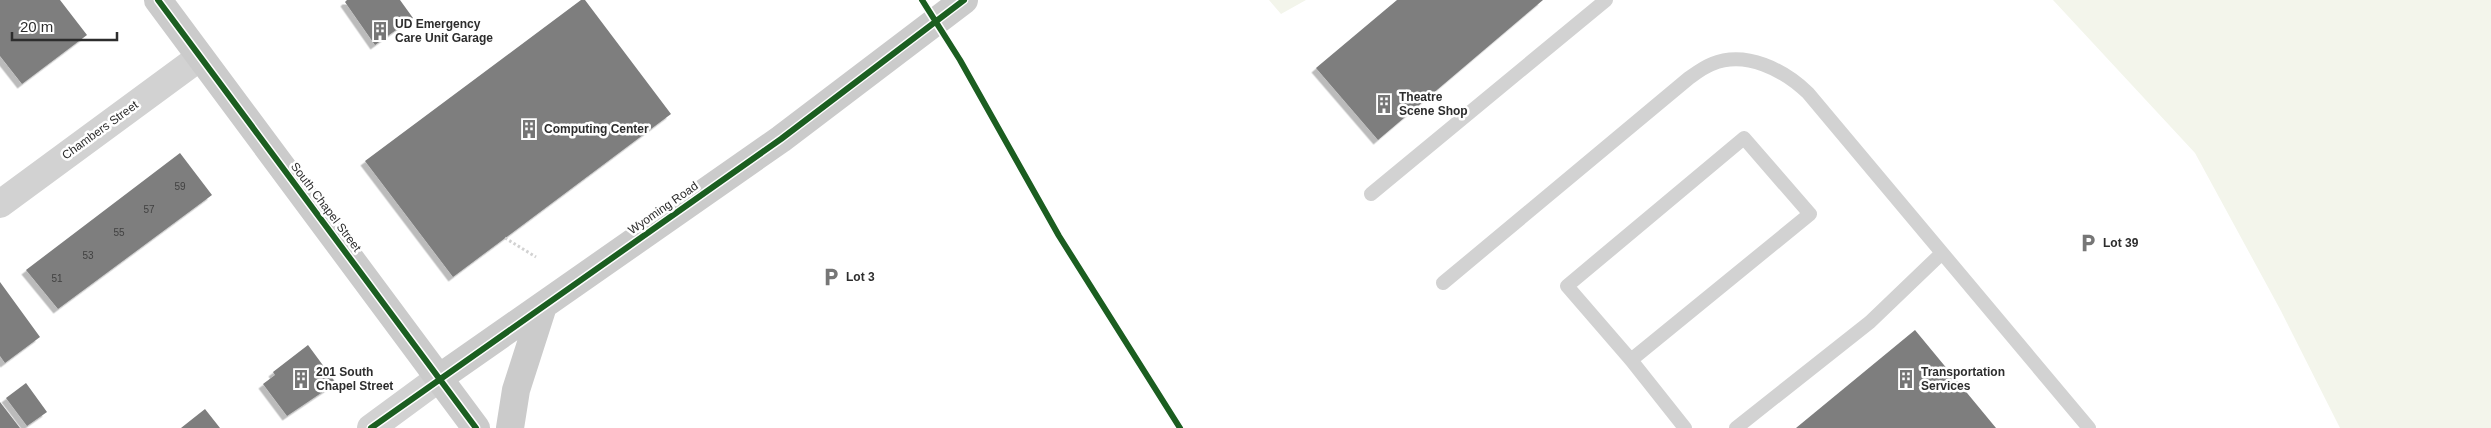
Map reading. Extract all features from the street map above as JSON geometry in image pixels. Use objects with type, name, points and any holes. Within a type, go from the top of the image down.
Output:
[{"type":"street","name":"South Chapel Street","points":[[158,0],[476,428]]},
{"type":"street","name":"Wyoming Road","points":[[371,428],[439,378],[781,139],[964,0]]},
{"type":"street","name":"Chambers Street","points":[[0,204],[200,57]]},
{"type":"street","points":[[510,428],[516,390],[543,306]]},
{"type":"lane","points":[[1370,194],[1606,0]]},
{"type":"lane","points":[[1443,283],[1689,78],[1713,63],[1748,59],[1793,79],[1808,93],[2089,428]]},
{"type":"lane","points":[[1631,360],[1810,214],[1744,138],[1567,286],[1631,360],[1685,428]]},
{"type":"lane","points":[[1736,428],[1870,322],[1942,253]]},
{"type":"path","points":[[505,238],[536,257]]},
{"type":"shaded area","points":[[1269,0],[1306,0],[1281,14]]},
{"type":"shaded area","points":[[2053,0],[2491,0],[2491,428],[2340,428],[2281,311],[2195,153]]},
{"type":"building","points":[[0,0],[60,0],[87,35],[22,84],[0,56]]},
{"type":"building","name":"UD Emergency Care Unit Garage","points":[[347,0],[400,0],[413,18],[375,45],[345,2]]},
{"type":"building","name":"Computing Center","points":[[581,0],[585,0],[671,114],[453,277],[365,161]]},
{"type":"building","name":"Theatre Scene Shop","points":[[1397,0],[1543,0],[1378,140],[1316,68]]},
{"type":"building","points":[[180,153],[212,195],[58,309],[26,270]]},
{"type":"building","points":[[0,282],[40,337],[5,363],[0,356]]},
{"type":"building","name":"Transportation Services","points":[[1915,330],[1996,428],[1796,428]]},
{"type":"building","name":"201 South Chapel Street","points":[[308,345],[336,383],[287,416],[263,384],[275,375],[273,372]]},
{"type":"building","points":[[26,383],[47,412],[27,426],[6,398]]},
{"type":"building","points":[[0,402],[20,428],[0,428]]},
{"type":"building","points":[[205,409],[220,428],[181,428]]},
{"type":"cycle path","points":[[158,0],[476,428]]},
{"type":"cycle path","points":[[922,0],[960,60],[1059,236],[1180,428]]},
{"type":"cycle path","points":[[371,428],[781,139],[964,0]]},
{"type":"place","name":"UD Emergency Care Unit Garage","points":[[380,31]]},
{"type":"place","name":"Theatre Scene Shop","points":[[1384,104]]},
{"type":"place","name":"Computing Center","points":[[529,129]]},
{"type":"place","name":"Lot 39","points":[[2088,243]]},
{"type":"place","name":"Lot 3","points":[[831,277]]},
{"type":"place","name":"201 South Chapel Street","points":[[301,379]]},
{"type":"place","name":"Transportation Services","points":[[1906,379]]}]
